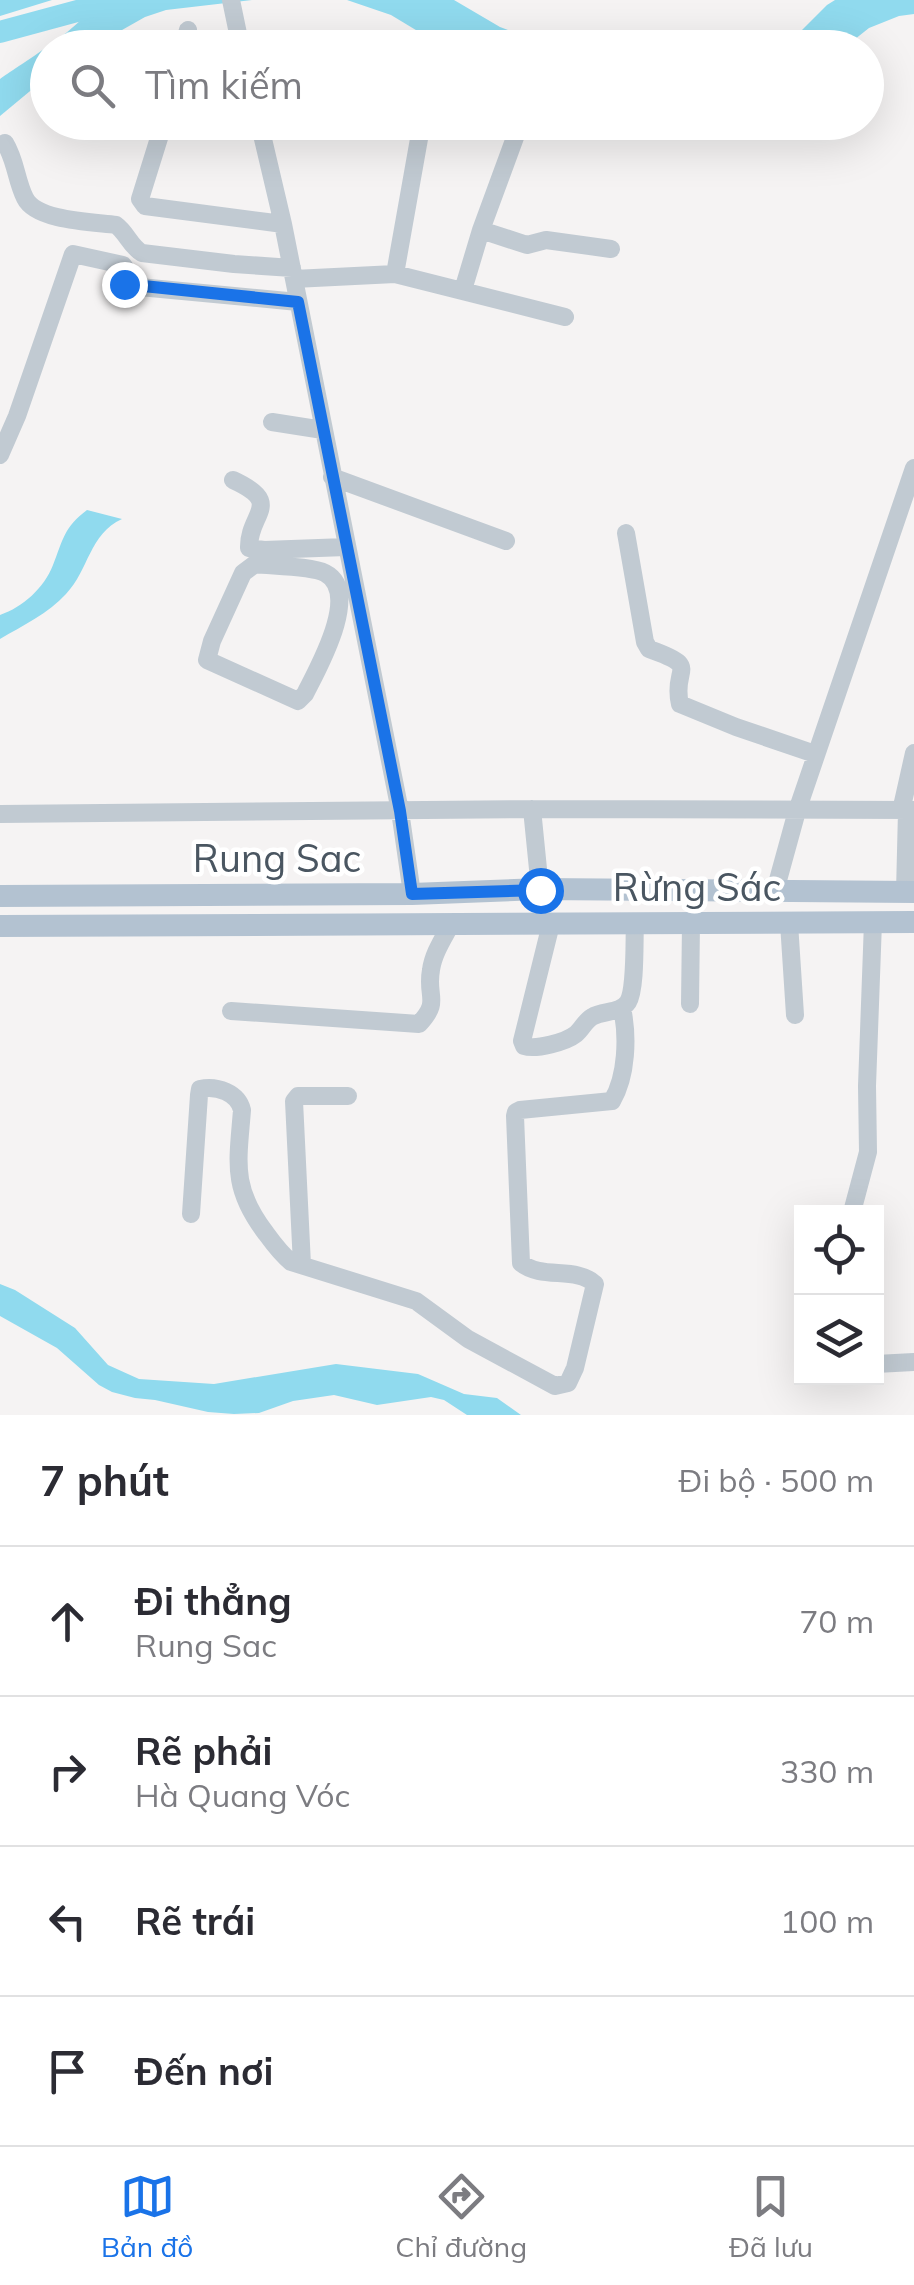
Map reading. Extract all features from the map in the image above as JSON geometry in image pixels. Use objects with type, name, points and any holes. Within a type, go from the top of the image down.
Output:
[{"type":"main road","name":"Rung Sac","points":[[0,896],[540,883],[908,887]]},
{"type":"main road","points":[[411,889],[414,925]]},
{"type":"main road","name":"Rừng Sác","points":[[0,926],[914,922]]},
{"type":"street","points":[[231,0],[237,30]]},
{"type":"street","points":[[158,140],[140,200],[144,206],[283,224]]},
{"type":"street","points":[[263,140],[400,811],[411,889]]},
{"type":"street","points":[[395,274],[419,140]]},
{"type":"street","points":[[463,290],[514,140]]},
{"type":"street","points":[[5,143],[31,207],[39,212],[116,225],[133,248],[142,253],[293,273],[395,274],[565,317]]},
{"type":"street","points":[[0,455],[17,416],[81,220]]},
{"type":"street","points":[[481,230],[527,244],[546,240],[611,248]]},
{"type":"street","points":[[72,254],[123,265],[124,282],[129,286],[298,302]]},
{"type":"street","points":[[272,422],[323,430]]},
{"type":"street","points":[[778,884],[794,819],[914,468]]},
{"type":"street","points":[[332,477],[506,541]]},
{"type":"street","points":[[233,480],[258,494],[261,500],[249,548],[346,547]]},
{"type":"street","points":[[626,533],[645,642],[649,650],[681,665],[680,704],[816,754]]},
{"type":"street","points":[[255,564],[326,573],[338,589],[337,623],[298,701],[208,660],[212,640],[242,573],[255,564]]},
{"type":"street","points":[[337,623],[360,619]]},
{"type":"street","points":[[908,887],[907,814],[914,753]]},
{"type":"street","points":[[0,814],[400,811],[534,818],[794,819],[907,814]]},
{"type":"street","points":[[534,818],[540,883]]},
{"type":"street","points":[[854,1205],[868,1142],[873,922]]},
{"type":"street","points":[[690,1004],[691,923]]},
{"type":"street","points":[[789,923],[795,1015]]},
{"type":"street","points":[[231,1011],[419,1024],[432,1003],[430,969],[451,924]]},
{"type":"street","points":[[551,924],[522,1041],[524,1046],[537,1049],[570,1038],[592,1016],[622,1008],[630,998],[635,924]]},
{"type":"street","points":[[192,1214],[199,1095],[200,1089],[206,1087],[234,1094],[240,1101],[238,1170],[243,1197],[283,1256],[291,1262],[416,1302],[468,1339],[555,1386],[568,1383],[595,1284],[587,1277],[530,1270],[521,1263],[515,1116],[520,1110],[612,1101],[617,1092],[625,1040],[622,1008]]},
{"type":"street","points":[[302,1265],[294,1101],[298,1096],[348,1096]]},
{"type":"street","points":[[884,1364],[914,1362]]},
{"type":"water","points":[[0,0],[52,0],[0,16]]},
{"type":"water","points":[[95,0],[252,0],[166,10],[122,30],[70,30]]},
{"type":"water","points":[[347,0],[454,0],[508,30],[416,30],[391,15]]},
{"type":"water","points":[[835,0],[914,0],[914,14],[866,30],[802,30]]},
{"type":"water","points":[[30,58],[30,91],[0,116],[0,79]]},
{"type":"water","points":[[87,510],[122,519],[96,543],[74,585],[59,601],[0,639],[0,615],[38,589],[69,528]]},
{"type":"water","points":[[0,1284],[75,1328],[108,1365],[139,1379],[214,1384],[336,1364],[418,1374],[464,1394],[497,1398],[521,1415],[467,1415],[444,1400],[431,1397],[377,1405],[334,1395],[293,1401],[259,1413],[234,1414],[135,1398],[99,1385],[57,1348],[0,1316]]},
{"type":"waterway","points":[[0,32],[118,0]]},
{"type":"route","points":[[124,284],[298,302],[400,811],[412,894],[540,890]]}]
